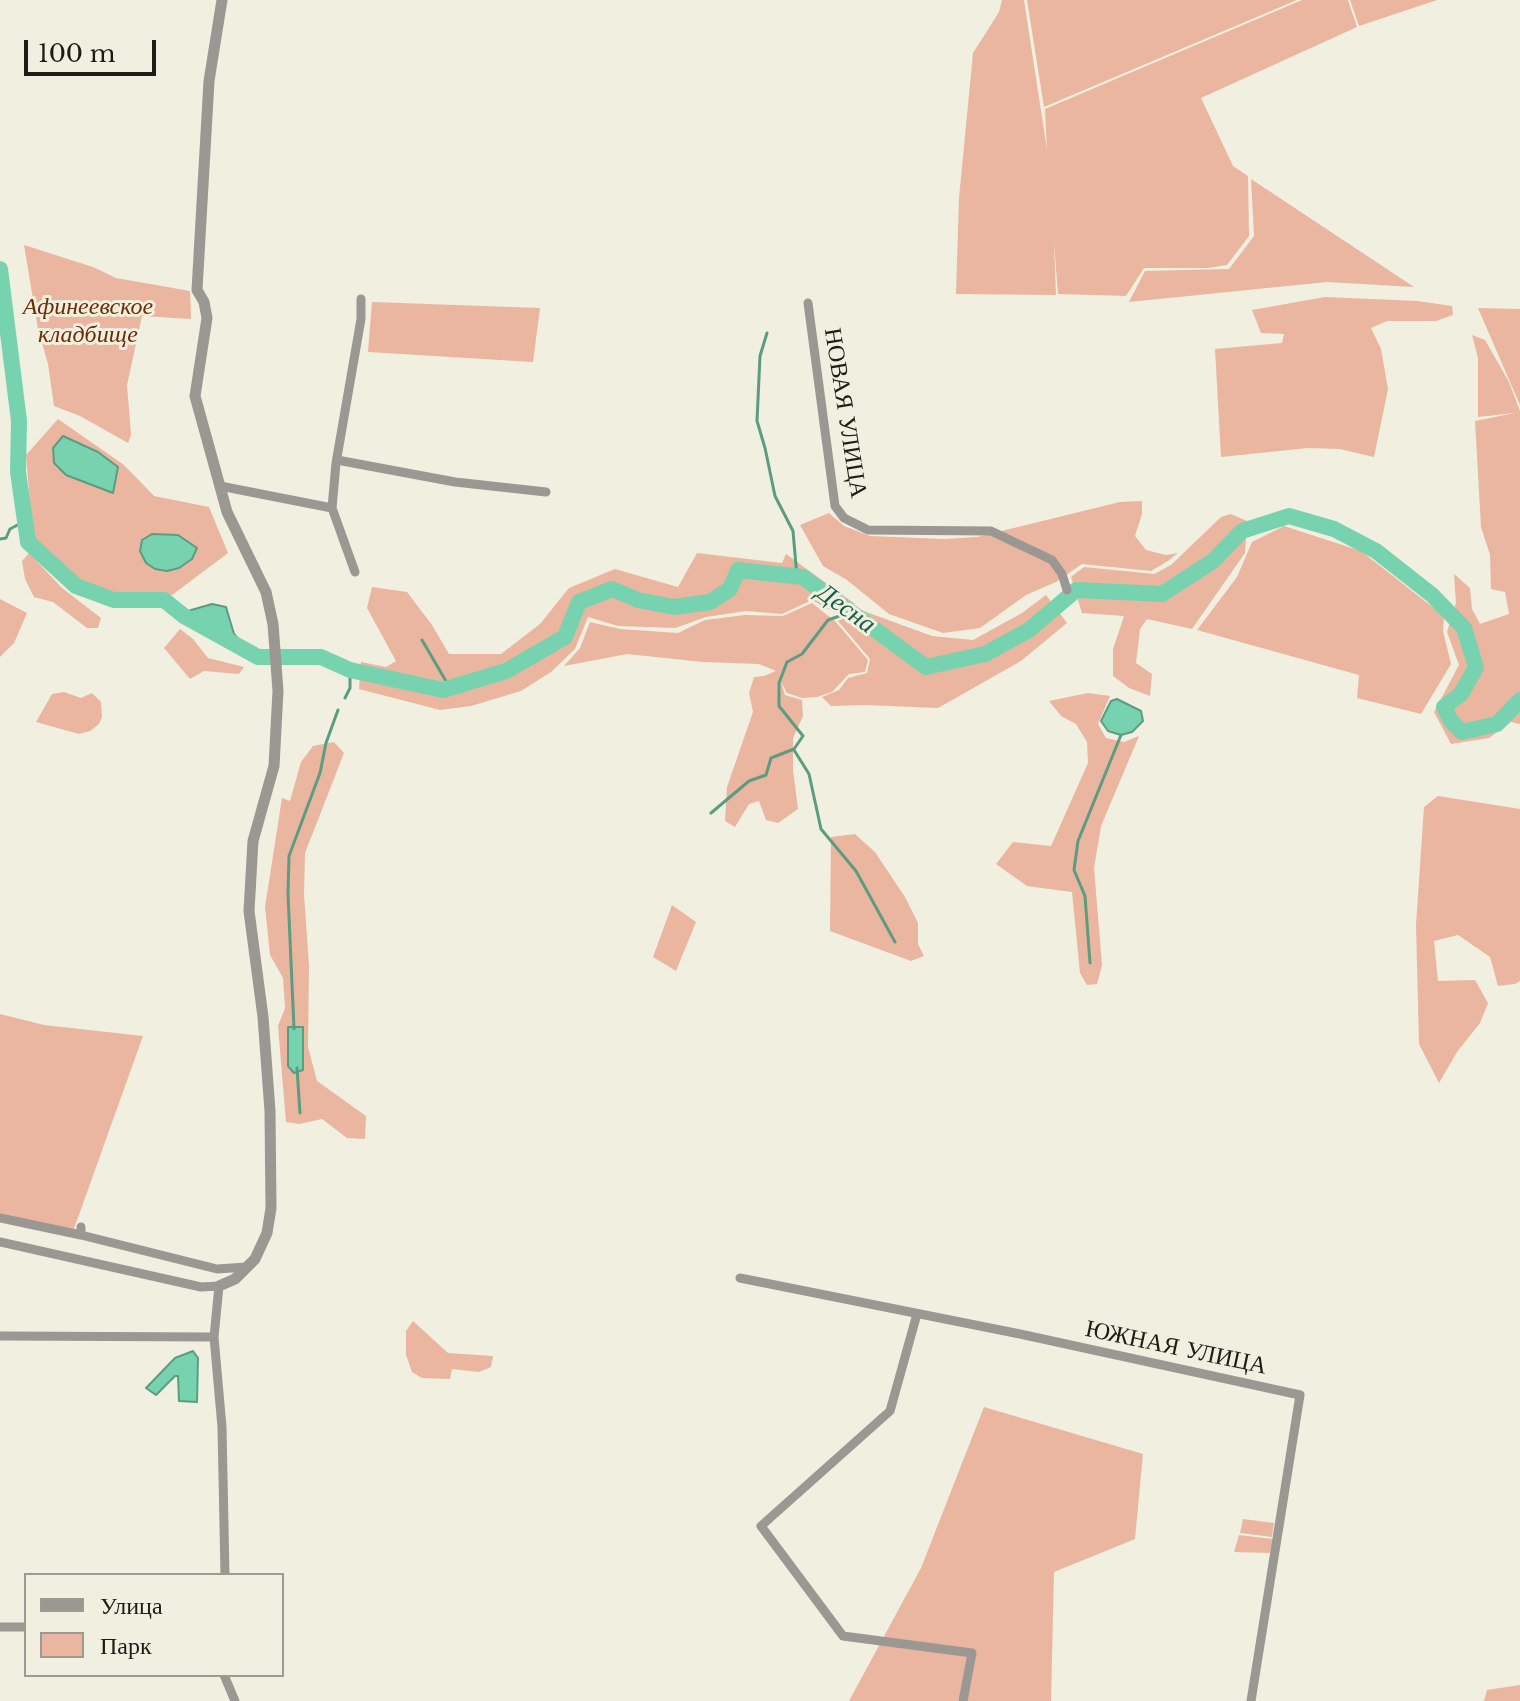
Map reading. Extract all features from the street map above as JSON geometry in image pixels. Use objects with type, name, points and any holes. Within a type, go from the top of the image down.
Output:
[{"type":"street","points":[[0,1242],[201,1287],[219,1286],[235,1279],[255,1259],[267,1233],[271,1208],[270,1111],[263,1017],[249,911],[253,841],[274,766],[278,691],[273,624],[266,592],[227,512],[195,396],[207,318],[204,302],[197,290],[209,81],[222,0]]},
{"type":"street","points":[[355,572],[332,508],[361,319],[361,299]]},
{"type":"street","name":"НОВАЯ УЛИЦА","points":[[808,303],[835,506],[844,518],[868,530],[991,531],[1052,560],[1062,574],[1067,590]]},
{"type":"street","points":[[337,460],[455,482],[546,492]]},
{"type":"street","points":[[220,486],[332,508]]},
{"type":"street","points":[[0,1218],[81,1231],[217,1269],[247,1267]]},
{"type":"street","name":"ЮЖНАЯ УЛИЦА","points":[[740,1278],[1300,1395],[1251,1701]]},
{"type":"street","points":[[219,1286],[214,1337],[222,1427],[225,1573]]},
{"type":"street","points":[[917,1314],[890,1411],[761,1526],[843,1636],[972,1653],[963,1701]]},
{"type":"street","points":[[0,1336],[214,1337]]},
{"type":"street","points":[[0,1627],[24,1627]]},
{"type":"street","points":[[225,1677],[235,1701]]},
{"type":"green space","points":[[1002,0],[1024,0],[1047,150],[1045,109],[1302,0],[1348,0],[1357,27],[1201,98],[1233,166],[1248,176],[1249,236],[1227,265],[1144,268],[1126,296],[1058,294],[1054,242],[1056,295],[956,294],[959,198],[973,53],[999,12]]},
{"type":"green space","points":[[1027,0],[1297,0],[1044,107]]},
{"type":"green space","points":[[1350,0],[1437,0],[1359,26]]},
{"type":"green space","points":[[1251,179],[1414,287],[1327,282],[1129,302],[1145,271],[1229,269],[1254,236]]},
{"type":"green space","name":"Афинеевское кладбище","points":[[24,245],[93,267],[116,278],[190,291],[191,319],[142,316],[127,385],[131,435],[128,443],[80,416],[54,406]]},
{"type":"green space","points":[[1325,297],[1417,301],[1452,306],[1453,315],[1436,321],[1387,321],[1371,328],[1381,349],[1388,389],[1374,457],[1340,449],[1308,448],[1221,457],[1215,349],[1282,343],[1284,334],[1261,333],[1252,310]]},
{"type":"green space","points":[[372,302],[540,308],[533,362],[368,352]]},
{"type":"green space","points":[[1478,308],[1520,309],[1520,405]]},
{"type":"green space","points":[[1472,335],[1485,340],[1509,382],[1520,411],[1520,724],[1511,722],[1489,738],[1451,744],[1434,712],[1459,665],[1447,632],[1456,603],[1454,574],[1470,588],[1472,609],[1480,624],[1509,614],[1505,592],[1491,589],[1490,555],[1481,527],[1475,421],[1515,413],[1478,417],[1478,358]]},
{"type":"green space","points":[[58,419],[124,465],[154,496],[209,507],[228,553],[172,595],[112,596],[77,582],[33,539],[26,455]]},
{"type":"green space","points":[[1142,501],[1142,514],[1135,536],[1146,550],[1166,555],[1178,553],[1168,561],[1151,571],[1082,564],[1056,582],[1026,595],[980,628],[943,633],[889,614],[847,580],[823,566],[800,525],[829,513],[844,526],[870,536],[977,537],[1120,502]]},
{"type":"green space","points":[[1231,514],[1247,521],[1245,553],[1192,629],[1147,619],[1140,629],[1136,663],[1152,674],[1150,696],[1129,688],[1113,676],[1113,649],[1124,616],[1082,613],[1071,577],[1084,567],[1154,574],[1171,565],[1221,517]]},
{"type":"green space","points":[[1284,526],[1361,551],[1444,616],[1443,631],[1451,664],[1421,714],[1357,698],[1359,675],[1197,630],[1237,577],[1252,542]]},
{"type":"green space","points":[[29,553],[62,588],[101,618],[98,628],[87,628],[53,602],[34,597],[25,579],[22,561]]},
{"type":"green space","points":[[697,553],[782,563],[786,554],[855,604],[835,613],[812,600],[782,614],[746,611],[706,617],[675,628],[618,626],[588,617],[575,649],[551,672],[521,691],[471,706],[440,710],[359,689],[361,662],[386,667],[396,661],[367,608],[372,587],[407,592],[449,654],[501,654],[540,624],[569,588],[615,569],[678,587]]},
{"type":"green space","points":[[1046,595],[1067,623],[1021,661],[938,708],[831,706],[822,697],[839,690],[848,678],[867,673],[870,659],[838,621],[861,610],[932,636],[973,640],[1022,613]]},
{"type":"green space","points":[[0,599],[27,613],[14,643],[0,657]]},
{"type":"green space","points":[[812,603],[836,622],[868,660],[865,672],[849,674],[832,692],[817,697],[802,698],[787,693],[781,682],[785,695],[802,700],[803,716],[793,738],[798,809],[778,823],[766,820],[759,801],[749,804],[735,827],[725,821],[727,787],[753,712],[749,693],[754,677],[776,671],[759,664],[627,654],[564,666],[580,648],[590,622],[620,629],[678,633],[705,620],[745,615],[783,616]]},
{"type":"green space","points":[[180,629],[193,639],[208,658],[244,667],[239,674],[204,671],[190,679],[164,648]]},
{"type":"green space","points":[[64,692],[81,698],[92,693],[101,702],[99,724],[79,734],[36,722],[52,694]]},
{"type":"green space","points":[[1088,693],[1110,696],[1098,724],[1106,738],[1124,742],[1139,736],[1101,826],[1094,868],[1102,965],[1097,984],[1087,985],[1080,973],[1072,892],[1027,886],[996,864],[1013,842],[1051,846],[1088,763],[1087,742],[1076,724],[1061,716],[1049,701]]},
{"type":"green space","points":[[334,742],[344,753],[305,853],[308,1047],[317,1081],[366,1116],[365,1139],[347,1138],[322,1119],[299,1124],[286,1122],[278,1026],[285,1008],[283,978],[270,955],[265,907],[282,798],[290,801],[301,762],[313,746]]},
{"type":"green space","points":[[1438,796],[1520,809],[1520,981],[1498,986],[1490,957],[1458,935],[1434,941],[1438,981],[1475,980],[1488,1003],[1480,1023],[1457,1052],[1439,1083],[1419,1044],[1416,925],[1424,807]]},
{"type":"green space","points":[[855,834],[875,852],[905,897],[918,923],[918,944],[924,956],[911,961],[830,931],[831,837]]},
{"type":"green space","points":[[672,905],[696,922],[676,971],[653,957]]},
{"type":"green space","points":[[0,1014],[44,1025],[143,1036],[71,1237],[0,1221]]},
{"type":"green space","points":[[413,1321],[448,1353],[493,1356],[491,1367],[479,1372],[452,1369],[450,1379],[422,1378],[412,1372],[406,1355],[406,1331]]},
{"type":"green space","points":[[984,1407],[1143,1454],[1135,1539],[1054,1572],[1051,1701],[849,1701],[921,1568]]},
{"type":"green space","points":[[1243,1519],[1274,1523],[1272,1537],[1240,1533]]},
{"type":"green space","points":[[1239,1535],[1273,1539],[1270,1553],[1234,1552]]},
{"type":"green space","points":[[1520,1685],[1520,1701],[1484,1701],[1487,1690]]},
{"type":"shaded area","points":[[63,436],[98,452],[118,467],[113,493],[66,475],[54,463],[53,448]]},
{"type":"shaded area","points":[[152,534],[178,535],[197,548],[192,559],[179,568],[167,571],[155,569],[146,563],[140,551],[142,540]]},
{"type":"shaded area","points":[[212,604],[226,607],[234,634],[251,653],[181,613]]},
{"type":"shaded area","points":[[1117,699],[1141,711],[1143,721],[1132,732],[1121,735],[1108,731],[1101,721],[1111,701]]},
{"type":"shaded area","points":[[288,1027],[303,1027],[303,1070],[294,1073],[288,1066]]},
{"type":"shaded area","points":[[193,1351],[198,1358],[197,1402],[179,1401],[178,1376],[156,1395],[146,1388],[175,1358]]},
{"type":"waterway","name":"Десна","points":[[0,269],[19,421],[18,472],[28,542],[76,586],[114,600],[164,600],[184,616],[258,657],[321,657],[350,670],[443,690],[506,671],[565,637],[579,602],[612,589],[638,600],[674,607],[710,602],[730,589],[738,570],[803,577],[926,667],[985,654],[1029,630],[1076,590],[1162,594],[1213,561],[1242,531],[1289,516],[1334,529],[1376,551],[1432,595],[1464,628],[1476,667],[1461,694],[1444,707],[1451,721],[1462,732],[1497,724],[1520,700]]},
{"type":"waterway","points":[[767,333],[760,356],[757,421],[775,496],[793,531],[797,577]]},
{"type":"waterway","points":[[0,539],[6,538],[10,529],[25,521]]},
{"type":"waterway","points":[[711,813],[749,781],[766,775],[771,758],[794,749],[803,736],[779,706],[779,683],[787,662],[802,654],[828,620],[851,612]]},
{"type":"waterway","points":[[422,640],[450,688]]},
{"type":"waterway","points":[[345,698],[350,688],[350,670]]},
{"type":"waterway","points":[[294,1029],[289,856],[320,773],[326,743],[338,710]]},
{"type":"waterway","points":[[1090,963],[1085,896],[1074,870],[1078,841],[1121,735]]},
{"type":"waterway","points":[[794,750],[809,774],[821,829],[856,871],[895,942]]},
{"type":"waterway","points":[[297,1068],[300,1113]]}]
